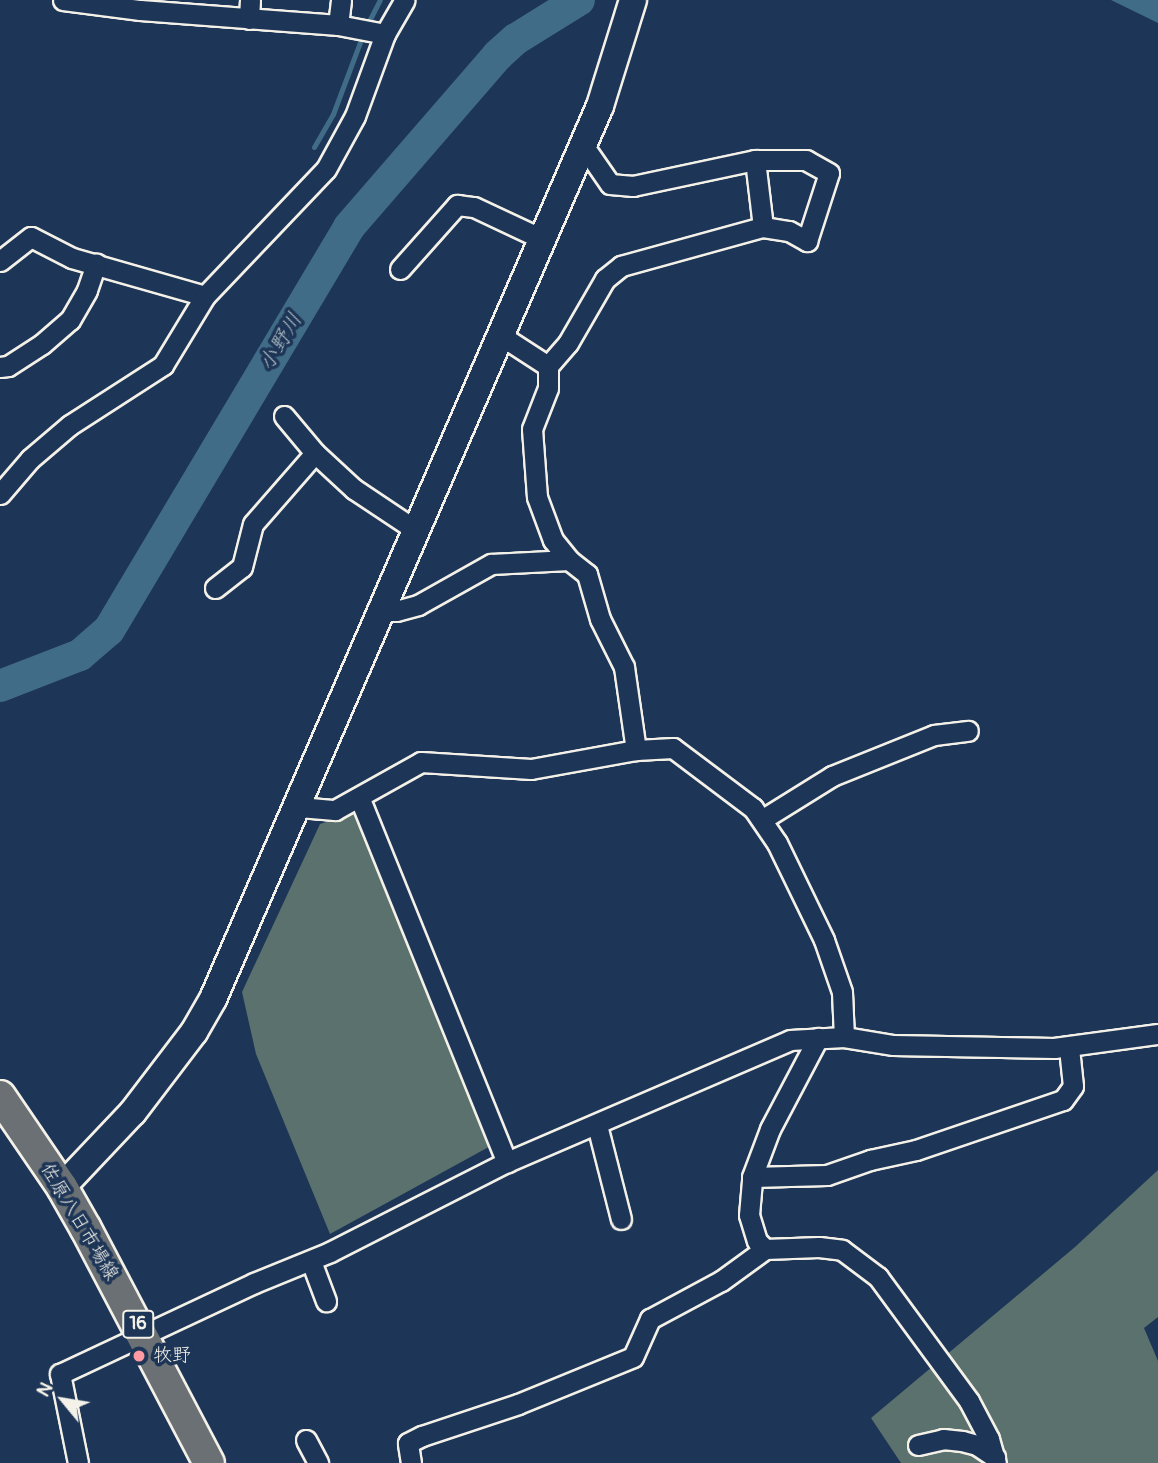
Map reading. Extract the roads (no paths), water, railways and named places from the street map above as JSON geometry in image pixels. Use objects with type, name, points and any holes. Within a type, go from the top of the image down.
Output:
[{"type":"main road","name":"佐原八日市場線","points":[[0,1096],[62,1187],[144,1334],[209,1463]]},
{"type":"street","points":[[63,0],[250,10],[371,32]]},
{"type":"street","points":[[338,25],[341,0]]},
{"type":"street","points":[[0,494],[30,459],[70,425],[163,365],[205,296],[326,169],[355,116],[371,32],[405,0]]},
{"type":"street","points":[[62,1187],[133,1112],[194,1032],[213,999],[299,807],[380,611],[600,106],[632,1]]},
{"type":"street","points":[[583,145],[610,184],[633,186],[755,160],[806,160],[829,173],[807,241],[789,231],[764,227],[621,266],[605,279],[568,343],[548,366],[548,388],[533,429],[537,498],[553,540],[569,560],[587,574],[600,619],[624,667],[636,750]]},
{"type":"street","points":[[755,160],[764,227]]},
{"type":"street","points":[[400,269],[457,205],[474,207],[542,239]]},
{"type":"street","points":[[0,261],[32,237],[72,258],[205,296]]},
{"type":"street","points":[[0,367],[8,366],[42,344],[70,320],[87,290],[96,264]]},
{"type":"street","points":[[500,335],[548,366]]},
{"type":"street","points":[[284,416],[315,453],[378,507],[417,531]]},
{"type":"street","points":[[215,588],[242,568],[253,524],[315,453]]},
{"type":"street","points":[[380,611],[396,611],[418,605],[491,564],[569,560]]},
{"type":"street","points":[[762,819],[832,776],[933,735],[968,731]]},
{"type":"street","points":[[299,807],[335,810],[360,799],[421,762],[531,769],[636,750],[673,748],[753,808],[762,819],[824,940],[842,992],[844,1037]]},
{"type":"street","points":[[360,799],[507,1162]]},
{"type":"street","points":[[78,1463],[60,1374],[254,1283],[311,1261],[507,1162],[790,1040],[844,1037],[893,1045],[968,1049],[1069,1048],[1158,1034]]},
{"type":"street","points":[[765,1249],[757,1241],[749,1215],[752,1177],[770,1129],[818,1038]]},
{"type":"street","points":[[752,1177],[827,1175],[870,1160],[916,1150],[1063,1100],[1073,1086],[1069,1048]]},
{"type":"street","points":[[597,1125],[621,1219]]},
{"type":"street","points":[[411,1463],[408,1443],[422,1436],[518,1404],[633,1357],[650,1319],[721,1281],[765,1249],[819,1247],[842,1250],[863,1263],[908,1313],[969,1401],[996,1460]]},
{"type":"street","points":[[311,1261],[326,1301]]},
{"type":"street","points":[[918,1445],[943,1439],[962,1441],[977,1445],[996,1460]]},
{"type":"street","points":[[306,1440],[318,1463]]},
{"type":"water","points":[[1111,0],[1158,0],[1158,23]]},
{"type":"waterway","points":[[367,25],[380,0]]},
{"type":"waterway","name":"小野川","points":[[0,686],[80,655],[109,630],[349,227],[498,55],[516,39],[579,0]]},
{"type":"waterway","points":[[314,147],[333,114],[363,34]]},
{"type":"place","name":"牧野","points":[[139,1356]]}]
